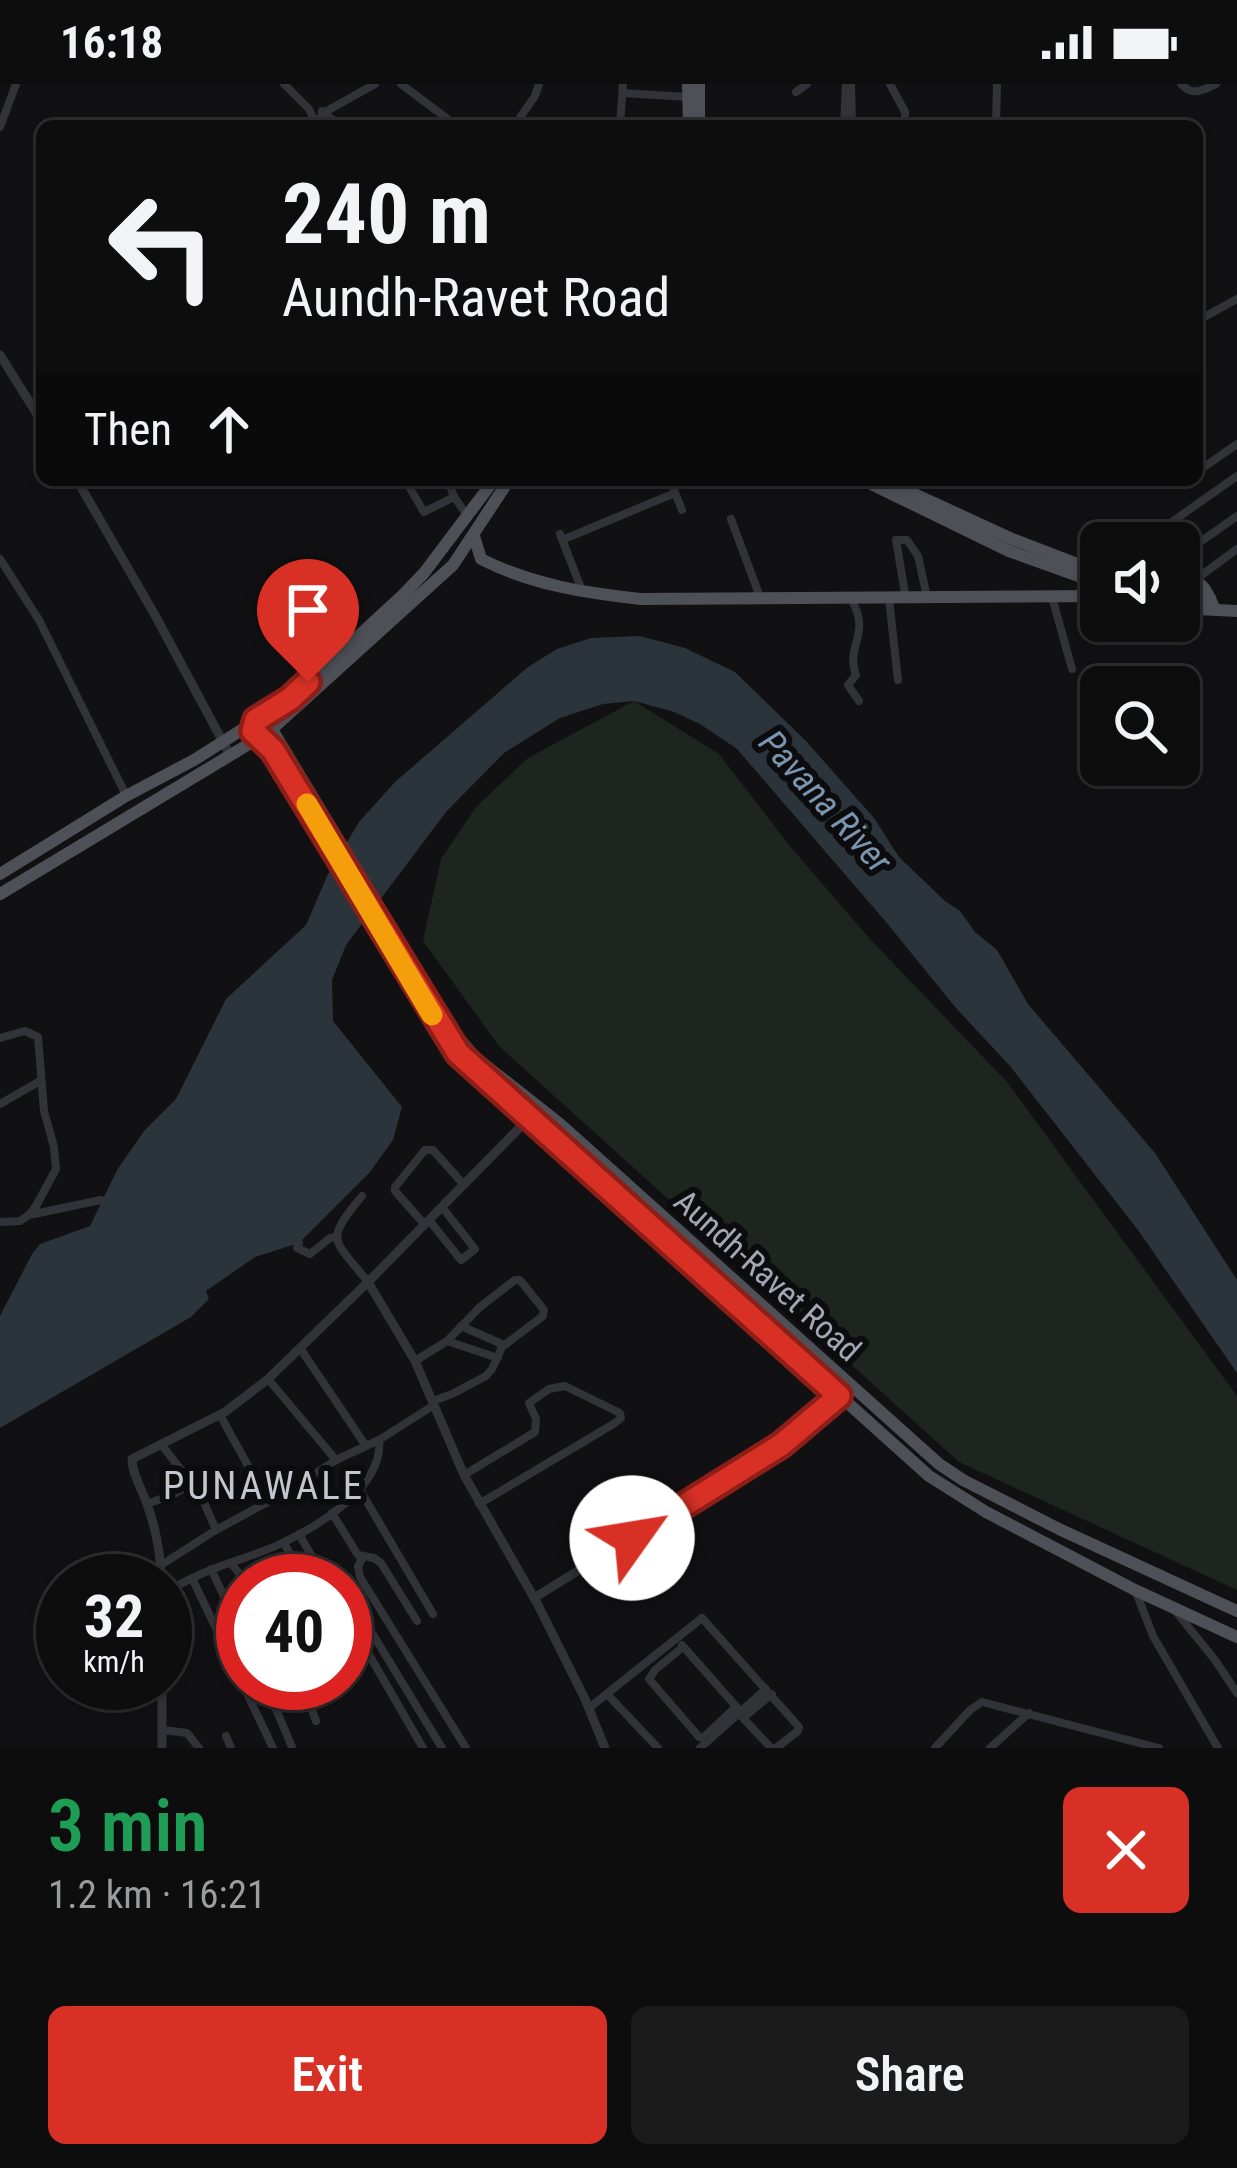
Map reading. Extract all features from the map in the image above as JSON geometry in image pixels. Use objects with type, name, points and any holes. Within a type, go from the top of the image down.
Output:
[{"type":"main road","points":[[699,84],[699,120]]},
{"type":"main road","points":[[688,90],[689,120]]},
{"type":"main road","points":[[0,874],[126,796],[267,734],[455,562],[491,486]]},
{"type":"main road","points":[[471,525],[504,486]]},
{"type":"main road","points":[[905,490],[1080,577]]},
{"type":"main road","points":[[0,894],[227,748],[257,720],[290,699],[403,595],[460,523],[471,525]]},
{"type":"main road","points":[[471,525],[481,560],[512,573]]},
{"type":"main road","points":[[438,555],[447,566],[455,562],[583,592],[641,599],[1052,597],[1080,590]]},
{"type":"main road","points":[[1200,584],[1207,602]]},
{"type":"main road","points":[[1200,598],[1237,611]]},
{"type":"main road","points":[[1200,602],[1207,602]]},
{"type":"main road","points":[[1200,602],[1207,602]]},
{"type":"main road","points":[[257,720],[269,720],[267,734],[472,1060],[534,1113]]},
{"type":"main road","name":"Aundh-Ravet Road","points":[[534,1113],[914,1464],[955,1493],[1136,1590],[1237,1637]]},
{"type":"main road","name":"Aundh-Ravet Road","points":[[534,1113],[560,1124],[925,1452],[963,1480],[1237,1611]]},
{"type":"street","points":[[0,127],[16,84]]},
{"type":"street","points":[[284,84],[314,120]]},
{"type":"street","points":[[319,120],[325,112],[375,84]]},
{"type":"street","points":[[401,84],[449,120]]},
{"type":"street","points":[[518,120],[539,84]]},
{"type":"street","points":[[796,92],[807,84]]},
{"type":"street","points":[[848,120],[849,84]]},
{"type":"street","points":[[890,84],[905,120]]},
{"type":"street","points":[[997,84],[997,120]]},
{"type":"street","points":[[1181,84],[1194,92],[1216,84]]},
{"type":"street","points":[[620,120],[623,88],[688,90]]},
{"type":"street","points":[[309,109],[325,112],[334,120]]},
{"type":"street","points":[[1203,318],[1237,299]]},
{"type":"street","points":[[0,355],[36,412]]},
{"type":"street","points":[[1203,468],[1237,444]]},
{"type":"street","points":[[1172,522],[1237,476]]},
{"type":"street","points":[[81,486],[227,748]]},
{"type":"street","points":[[409,486],[424,512],[454,497]]},
{"type":"street","points":[[450,486],[471,525]]},
{"type":"street","points":[[672,486],[682,510]]},
{"type":"street","points":[[583,592],[561,537],[675,493]]},
{"type":"street","points":[[1200,542],[1237,516]]},
{"type":"street","points":[[731,519],[760,598]]},
{"type":"street","points":[[906,599],[896,539],[907,540],[918,556],[928,599]]},
{"type":"street","points":[[1200,571],[1237,549]]},
{"type":"street","points":[[0,559],[39,620],[126,796]]},
{"type":"street","points":[[1052,597],[1072,669]]},
{"type":"street","points":[[850,598],[860,614],[861,627],[851,662],[856,675],[848,686],[859,701]]},
{"type":"street","points":[[889,599],[898,680]]},
{"type":"street","points":[[0,1038],[25,1030],[38,1037],[56,1168],[28,1215],[0,1222]]},
{"type":"street","points":[[0,1104],[41,1081]]},
{"type":"street","points":[[160,1554],[132,1459],[220,1415],[268,1379],[534,1113]]},
{"type":"street","points":[[442,1207],[475,1250],[461,1260],[395,1187],[425,1150],[433,1150],[464,1185]]},
{"type":"street","points":[[362,1196],[338,1225],[336,1237],[415,1361],[464,1475],[534,1598],[604,1748]]},
{"type":"street","points":[[28,1215],[101,1200]]},
{"type":"street","points":[[299,1243],[297,1248],[310,1253],[336,1237]]},
{"type":"street","points":[[178,1554],[486,1376],[504,1345],[544,1313],[518,1279],[480,1306],[447,1341],[415,1361]]},
{"type":"street","points":[[461,1326],[504,1345]]},
{"type":"street","points":[[447,1341],[498,1358]]},
{"type":"street","points":[[300,1348],[366,1445]]},
{"type":"street","points":[[268,1379],[336,1460]]},
{"type":"street","points":[[464,1475],[535,1432],[530,1403],[549,1389],[565,1386],[620,1413],[615,1423],[479,1504]]},
{"type":"street","points":[[534,1598],[781,1445],[839,1396]]},
{"type":"street","points":[[220,1415],[268,1502]]},
{"type":"street","points":[[255,1554],[299,1534],[360,1490],[381,1448],[379,1440]]},
{"type":"street","points":[[147,1504],[192,1484],[160,1443]]},
{"type":"street","points":[[360,1490],[433,1614]]},
{"type":"street","points":[[202,1498],[216,1530]]},
{"type":"street","points":[[332,1513],[360,1554]]},
{"type":"street","points":[[299,1534],[310,1554]]},
{"type":"street","points":[[284,1543],[290,1554]]},
{"type":"street","points":[[372,1558],[382,1563],[416,1621]]},
{"type":"street","points":[[216,1568],[192,1578],[273,1748]]},
{"type":"street","points":[[212,1569],[216,1578]]},
{"type":"street","points":[[1136,1590],[1153,1636],[1219,1748]]},
{"type":"street","points":[[372,1596],[466,1748]]},
{"type":"street","points":[[1172,1607],[1237,1693]]},
{"type":"street","points":[[769,1692],[703,1738],[649,1679],[702,1618],[769,1692],[799,1727],[774,1748],[743,1718],[769,1692]]},
{"type":"street","points":[[372,1633],[442,1748]]},
{"type":"street","points":[[589,1708],[680,1642]]},
{"type":"street","points":[[680,1642],[738,1710]]},
{"type":"street","points":[[372,1660],[423,1748]]},
{"type":"street","points":[[607,1694],[658,1748]]},
{"type":"street","points":[[935,1748],[982,1702],[1159,1748]]},
{"type":"street","points":[[162,1748],[163,1710]]},
{"type":"street","points":[[276,1710],[292,1747]]},
{"type":"street","points":[[312,1710],[316,1721]]},
{"type":"street","points":[[700,1748],[738,1710]]},
{"type":"street","points":[[990,1748],[1029,1712]]},
{"type":"street","points":[[164,1730],[187,1733],[199,1748]]},
{"type":"street","points":[[226,1736],[231,1748]]},
{"type":"shaded area","points":[[634,701],[719,754],[870,939],[1007,1082],[1237,1396],[1237,1590],[959,1462],[499,1046],[423,941],[441,859],[476,807],[528,758]]},
{"type":"water","name":"Pavana River","points":[[640,636],[685,648],[735,672],[806,741],[874,818],[899,857],[997,950],[1028,1004],[1155,1153],[1237,1280],[1237,1373],[1138,1230],[1010,1066],[737,749],[700,724],[634,701],[603,704],[560,718],[504,753],[446,812],[346,945],[332,980],[333,1021],[402,1107],[393,1140],[370,1172],[299,1243],[255,1257],[206,1291],[209,1299],[191,1317],[0,1428],[0,1316],[32,1254],[40,1244],[90,1226],[117,1170],[144,1131],[176,1099],[226,999],[306,925],[328,874],[359,822],[395,782],[528,667],[557,649],[591,638]]},
{"type":"slow traffic","points":[[307,804],[432,1015]]},
{"type":"district","name":"PUNAWALE","points":[[264,1485]]},
{"type":"route","points":[[308,682],[256,720],[253,731],[273,750],[453,1047],[839,1396],[781,1445],[632,1538]]}]
